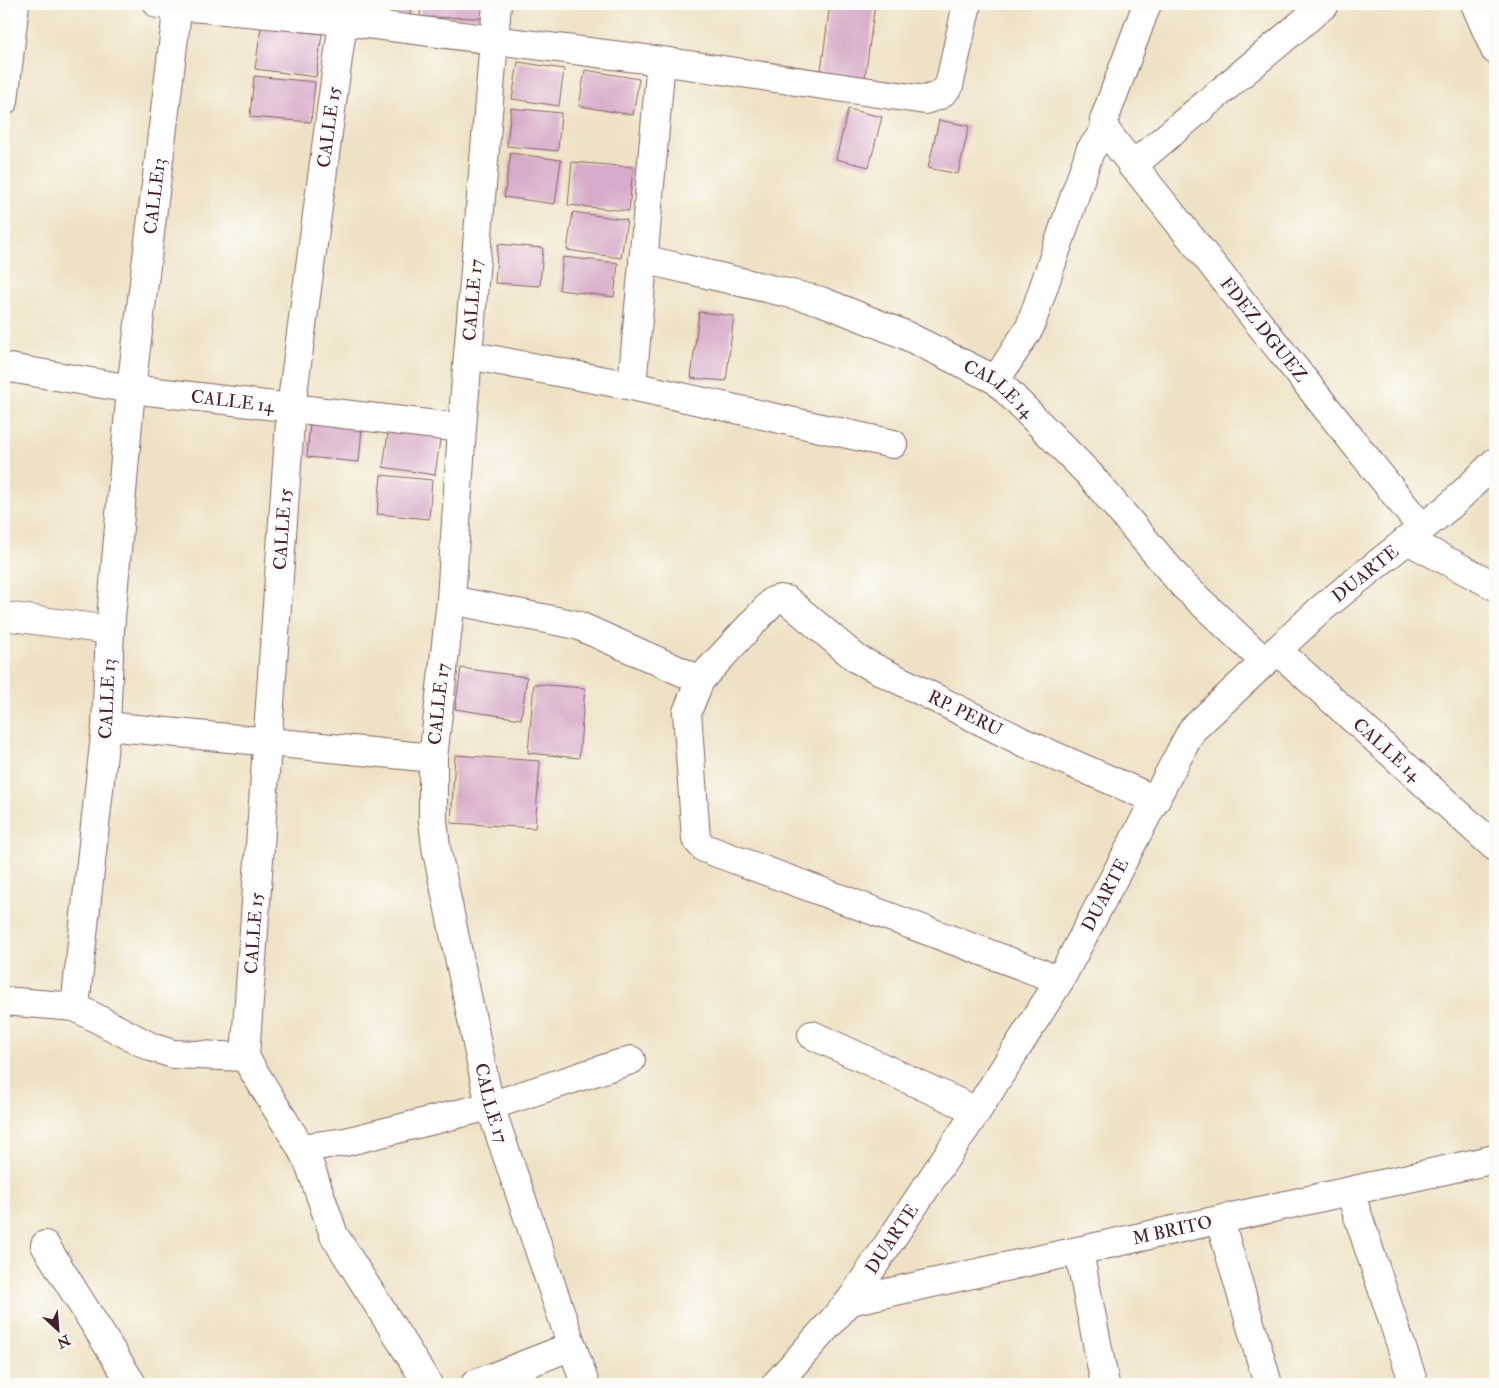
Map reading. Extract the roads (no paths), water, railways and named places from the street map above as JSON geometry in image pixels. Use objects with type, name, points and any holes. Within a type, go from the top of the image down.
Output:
[{"type":"street","points":[[4,101],[15,4]]},
{"type":"street","name":"CALLE 17","points":[[497,4],[462,428],[451,600],[433,758],[433,820],[436,847],[490,1106],[586,1384]]},
{"type":"street","points":[[172,5],[344,13],[495,40],[661,61],[926,100],[940,95],[949,86],[967,4]]},
{"type":"street","points":[[996,380],[1030,327],[1090,151],[1105,130],[1104,120],[1147,4]]},
{"type":"street","points":[[1132,166],[1325,4]]},
{"type":"street","points":[[1475,4],[1495,50]]},
{"type":"street","name":"CALLE13","points":[[131,389],[172,5]]},
{"type":"street","name":"CALLE 15","points":[[245,1058],[291,408],[344,13]]},
{"type":"street","points":[[632,386],[661,61]]},
{"type":"street","name":"FDEZ DGUEZ","points":[[1105,130],[1415,534]]},
{"type":"street","name":"CALLE 14","points":[[643,260],[821,301],[903,334],[996,380],[1089,474],[1183,585],[1271,656],[1495,847]]},
{"type":"street","points":[[468,355],[632,386],[893,444]]},
{"type":"street","name":"CALLE 14","points":[[4,367],[131,389],[462,428]]},
{"type":"street","name":"CALLE 13","points":[[75,1007],[106,726],[110,630],[131,389]]},
{"type":"street","name":"DUARTE","points":[[776,1384],[850,1301],[977,1111],[1060,980],[1192,730],[1321,609],[1451,505],[1495,462]]},
{"type":"street","points":[[1415,534],[1495,586]]},
{"type":"street","name":"RP. PERU","points":[[700,680],[773,602],[780,599],[787,600],[857,659],[1025,744],[1156,800]]},
{"type":"street","points":[[451,600],[577,625],[700,680],[687,712],[696,839],[704,848],[1060,980]]},
{"type":"street","points":[[4,616],[110,630]]},
{"type":"street","points":[[106,726],[433,758]]},
{"type":"street","points":[[4,1001],[75,1007],[162,1051],[173,1054],[245,1058],[301,1148],[310,1166],[334,1235],[428,1384]]},
{"type":"street","points":[[812,1035],[977,1111]]},
{"type":"street","points":[[301,1148],[345,1142],[490,1106],[631,1060]]},
{"type":"street","name":"M BRITO","points":[[850,1301],[1495,1159]]},
{"type":"street","points":[[1350,1192],[1414,1384]]},
{"type":"street","points":[[1220,1221],[1268,1384]]},
{"type":"street","points":[[44,1245],[132,1384]]},
{"type":"street","points":[[1079,1252],[1105,1384]]},
{"type":"street","points":[[474,1384],[572,1346]]}]
